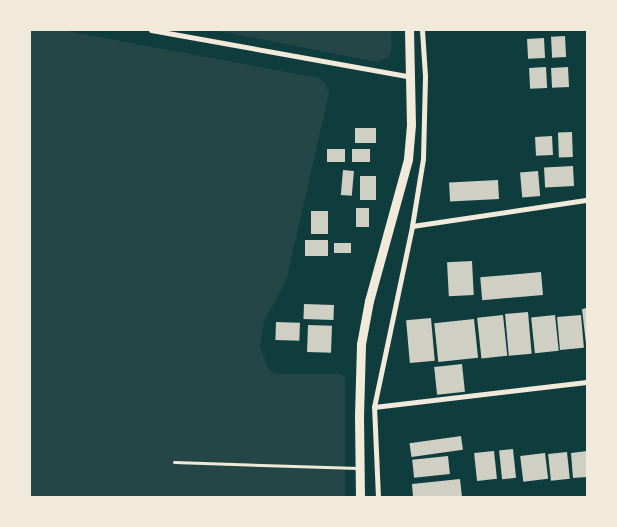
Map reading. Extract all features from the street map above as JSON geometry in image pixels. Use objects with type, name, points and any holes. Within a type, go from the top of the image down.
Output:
[{"type":"street","points":[[150,30],[411,77]]},
{"type":"street","points":[[360,497],[360,370],[364,322],[408,159],[411,124],[409,30]]},
{"type":"street","points":[[378,497],[374,408],[412,226],[423,159],[425,76],[422,30]]},
{"type":"street","points":[[412,226],[587,200]]},
{"type":"street","points":[[374,408],[587,382]]},
{"type":"lane","points":[[174,462],[360,468]]},
{"type":"shaded area","points":[[30,30],[61,30],[319,78],[326,84],[329,94],[286,281],[264,321],[260,346],[268,368],[275,374],[341,374],[345,378],[345,497],[30,497]]},
{"type":"shaded area","points":[[214,30],[391,30],[392,47],[389,57],[377,62]]},
{"type":"building","points":[[565,36],[566,57],[552,58],[551,37]]},
{"type":"building","points":[[544,38],[545,58],[528,59],[527,39]]},
{"type":"building","points":[[546,67],[547,88],[530,89],[529,68]]},
{"type":"building","points":[[568,67],[569,87],[552,88],[551,68]]},
{"type":"building","points":[[355,128],[376,128],[376,143],[355,143]]},
{"type":"building","points":[[558,132],[572,132],[573,157],[559,157]]},
{"type":"building","points":[[552,136],[553,155],[536,156],[535,137]]},
{"type":"building","points":[[327,149],[345,149],[345,162],[327,162]]},
{"type":"building","points":[[352,149],[370,149],[370,162],[352,162]]},
{"type":"building","points":[[573,166],[574,186],[545,187],[544,168]]},
{"type":"building","points":[[343,170],[354,171],[352,196],[341,195]]},
{"type":"building","points":[[538,171],[540,196],[522,197],[520,173]]},
{"type":"building","points":[[360,176],[376,176],[376,200],[360,200]]},
{"type":"building","points":[[498,180],[499,199],[450,202],[449,183]]},
{"type":"building","points":[[356,208],[369,208],[369,227],[356,227]]},
{"type":"building","points":[[311,211],[328,211],[328,234],[311,234]]},
{"type":"building","points":[[305,240],[328,240],[328,256],[305,256]]},
{"type":"building","points":[[334,243],[351,243],[351,253],[334,253]]},
{"type":"building","points":[[472,261],[474,295],[449,296],[447,262]]},
{"type":"building","points":[[541,272],[543,295],[482,300],[480,277]]},
{"type":"building","points":[[304,304],[334,305],[333,320],[303,319]]},
{"type":"building","points":[[587,308],[587,344],[586,344],[582,309]]},
{"type":"building","points":[[528,312],[532,354],[509,356],[505,314]]},
{"type":"building","points":[[503,315],[507,356],[481,358],[477,318]]},
{"type":"building","points":[[555,315],[559,351],[535,353],[531,318]]},
{"type":"building","points":[[581,315],[584,348],[560,350],[557,317]]},
{"type":"building","points":[[431,318],[435,361],[410,363],[406,320]]},
{"type":"building","points":[[474,319],[478,358],[438,362],[434,323]]},
{"type":"building","points":[[276,322],[300,323],[299,341],[275,340]]},
{"type":"building","points":[[308,325],[332,326],[331,353],[307,352]]},
{"type":"building","points":[[462,364],[465,392],[437,395],[434,367]]},
{"type":"building","points":[[461,436],[463,450],[411,457],[410,443]]},
{"type":"building","points":[[513,449],[516,478],[502,479],[499,450]]},
{"type":"building","points":[[494,451],[497,479],[477,481],[474,453]]},
{"type":"building","points":[[587,451],[587,477],[573,478],[571,453]]},
{"type":"building","points":[[567,452],[570,479],[551,481],[548,454]]},
{"type":"building","points":[[545,453],[548,479],[523,482],[520,456]]},
{"type":"building","points":[[448,456],[450,474],[414,478],[412,460]]},
{"type":"building","points":[[460,479],[462,497],[413,497],[412,484]]}]
